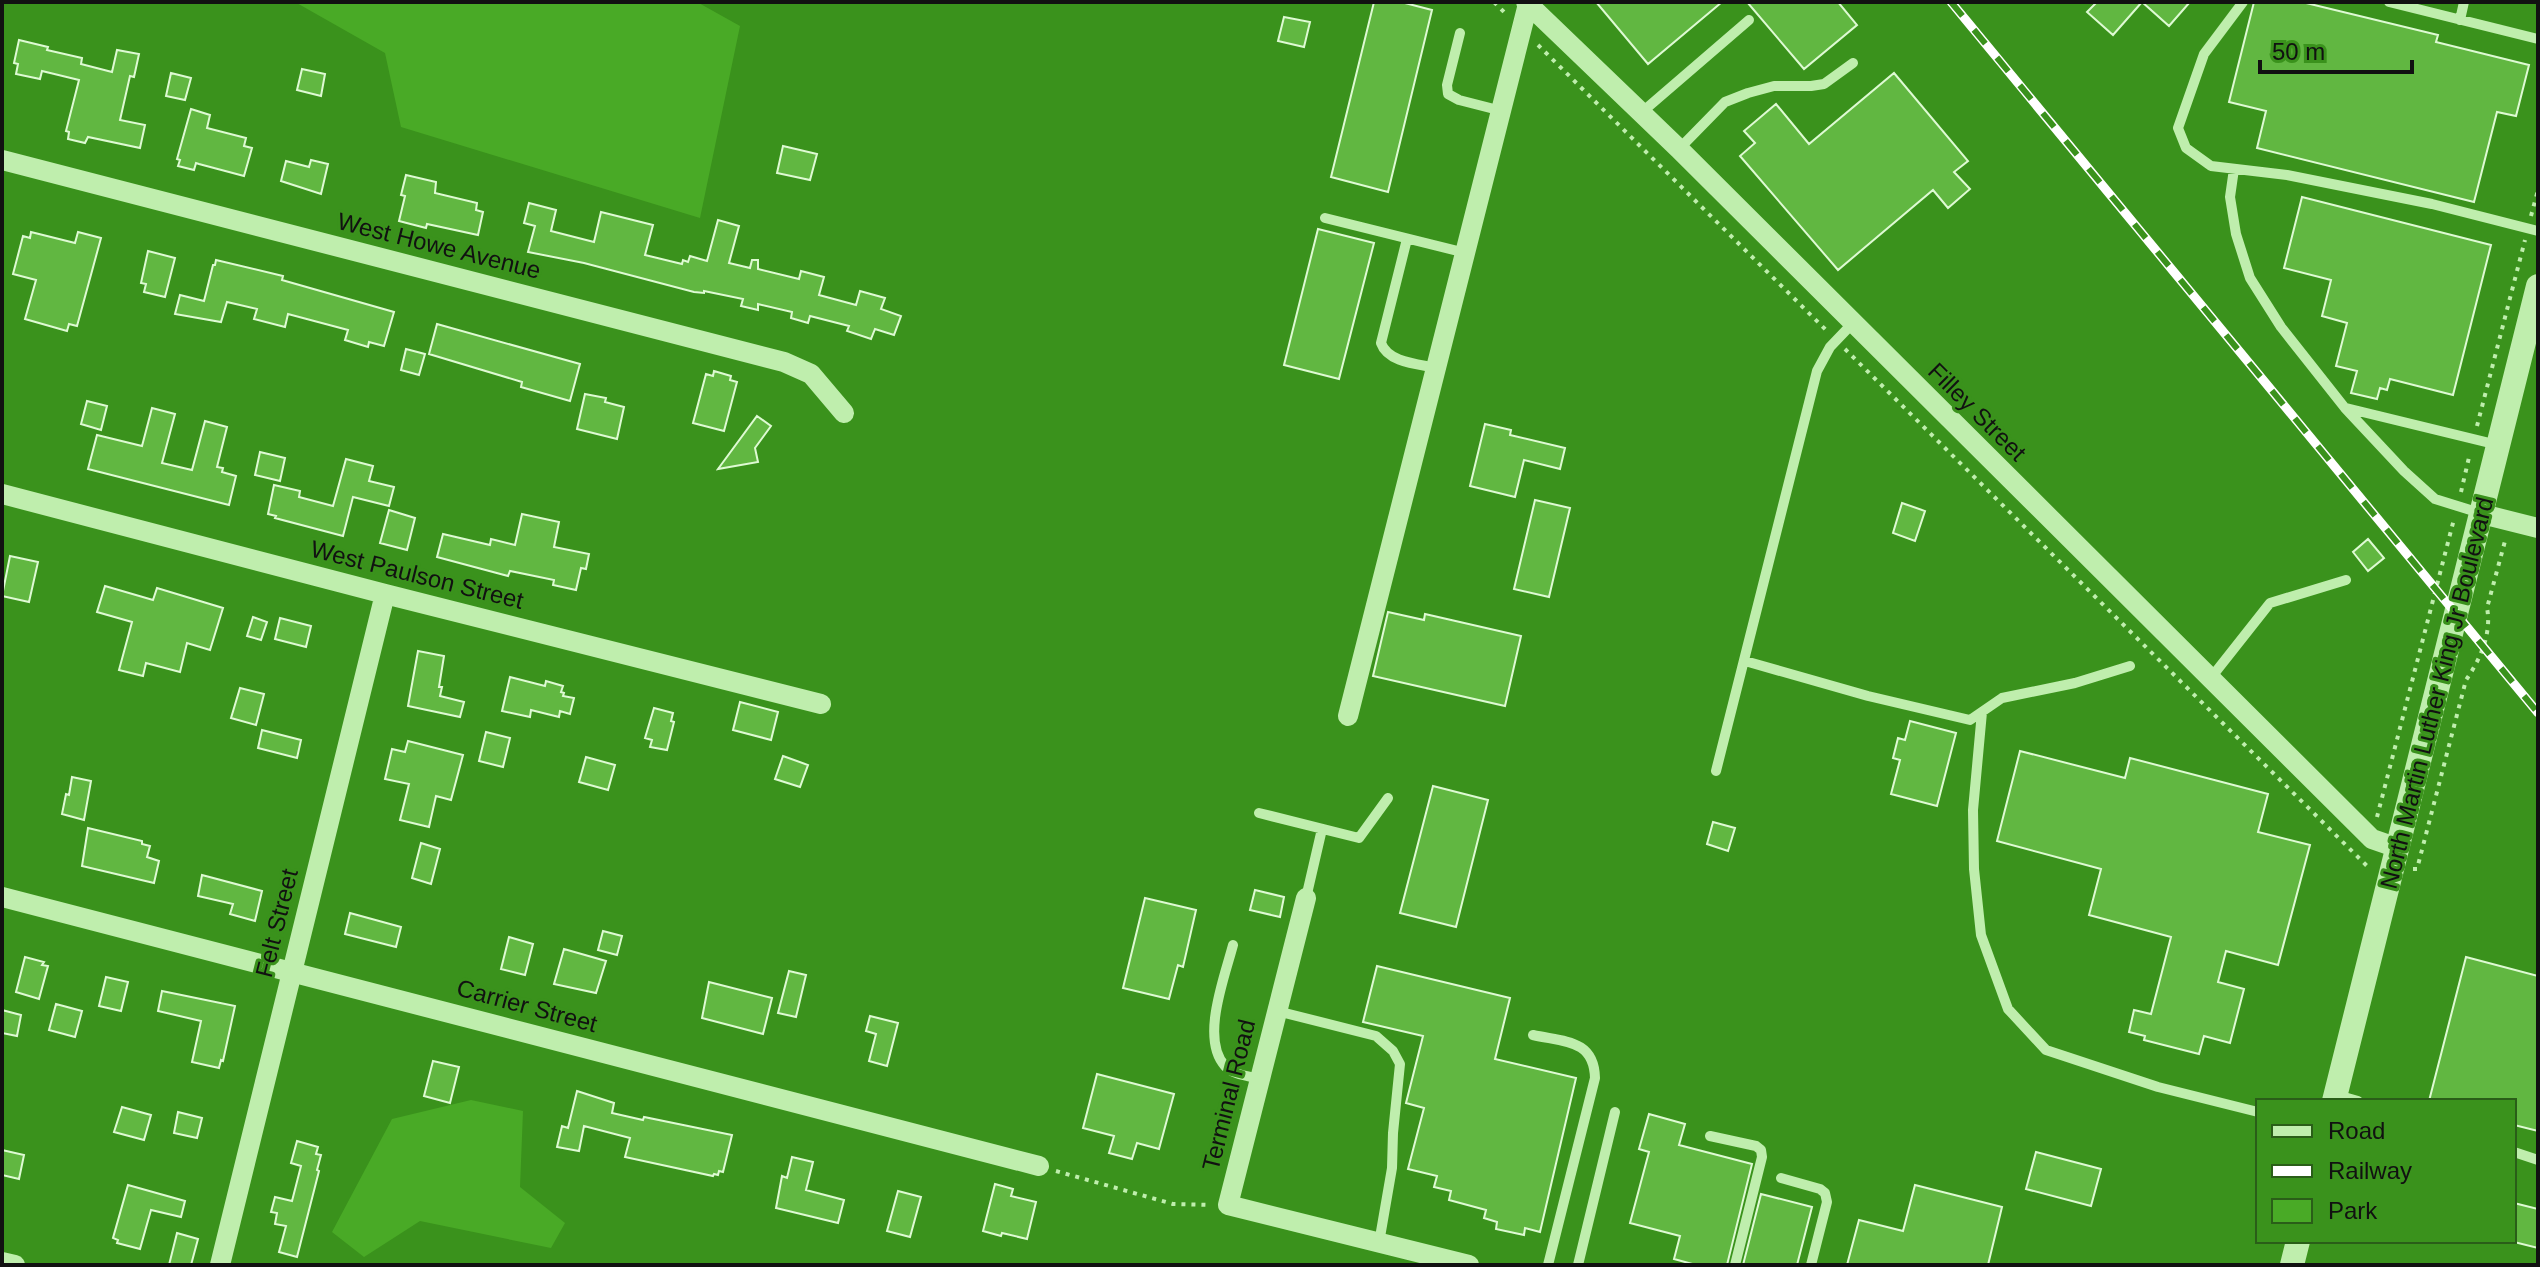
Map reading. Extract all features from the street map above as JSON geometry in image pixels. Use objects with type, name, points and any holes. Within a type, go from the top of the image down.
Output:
[{"type":"street","points":[[1348,716],[1523,30],[1527,3]]},
{"type":"street","name":"Filley Street","points":[[1527,3],[1679,149],[2372,839],[2396,858]]},
{"type":"street","name":"West Howe Avenue","points":[[2,160],[784,362],[811,374],[844,413]]},
{"type":"street","name":"North Martin Luther King Jr Boulevard","points":[[2342,1099],[2396,858],[2538,286]]},
{"type":"street","name":"West Paulson Street","points":[[2,494],[821,704]]},
{"type":"street","points":[[2482,514],[2538,528]]},
{"type":"street","name":"Felt Street","points":[[220,1265],[385,594]]},
{"type":"street","name":"Carrier Street","points":[[2,897],[1039,1166]]},
{"type":"street","name":"Terminal Road","points":[[1306,898],[1228,1205],[1392,1249],[1469,1265]]},
{"type":"street","points":[[2292,1265],[2298,1243]]},
{"type":"street","points":[[2,1262],[15,1265]]},
{"type":"lane","points":[[2243,2],[2204,54],[2178,128],[2186,148],[2211,166],[2287,175],[2432,204],[2533,230]]},
{"type":"lane","points":[[2389,2],[2538,39]]},
{"type":"lane","points":[[2460,20],[2464,2]]},
{"type":"lane","points":[[1641,113],[1749,20]]},
{"type":"lane","points":[[1460,33],[1447,85],[1448,94],[1459,100],[1502,111]]},
{"type":"lane","points":[[1679,149],[1725,102],[1774,86],[1824,84],[1853,63]]},
{"type":"lane","points":[[2234,169],[2230,197],[2236,234],[2250,278],[2281,327],[2345,408],[2404,471],[2435,499],[2482,514]]},
{"type":"lane","points":[[1325,218],[1466,253]]},
{"type":"lane","points":[[1407,239],[1381,343],[1384,351],[1394,357],[1437,368]]},
{"type":"lane","points":[[1716,771],[1817,371],[1836,341],[1852,324]]},
{"type":"lane","points":[[2345,408],[2500,446]]},
{"type":"lane","points":[[2210,679],[2270,603],[2346,580]]},
{"type":"lane","points":[[1745,661],[1868,696],[1970,720],[2002,698],[2075,683],[2130,666]]},
{"type":"lane","points":[[1982,712],[1973,810],[1974,869],[1981,935],[2008,1009],[2046,1050],[2158,1087],[2256,1112]]},
{"type":"lane","points":[[1259,813],[1359,838],[1388,798]]},
{"type":"lane","points":[[1306,898],[1322,829]]},
{"type":"lane","points":[[1233,945],[1213,1025],[1215,1045],[1225,1065],[1236,1073],[1260,1079]]},
{"type":"lane","points":[[1277,1011],[1376,1036],[1393,1051],[1400,1064],[1392,1168],[1392,1249]]},
{"type":"lane","points":[[1533,1035],[1582,1046],[1595,1061],[1595,1078],[1548,1265]]},
{"type":"lane","points":[[1578,1265],[1615,1112]]},
{"type":"lane","points":[[1710,1136],[1756,1146],[1761,1150],[1762,1157],[1735,1265]]},
{"type":"lane","points":[[2516,1153],[2538,1160]]},
{"type":"lane","points":[[1781,1178],[1825,1193],[1827,1202],[1811,1265]]},
{"type":"path","points":[[1494,2],[2367,866]]},
{"type":"path","points":[[2367,866],[2474,440],[2533,230],[2538,190]]},
{"type":"path","points":[[2367,866],[2396,858],[2417,869],[2466,680],[2478,662],[2487,632],[2487,608],[2510,521]]},
{"type":"path","points":[[1039,1166],[1173,1204],[1228,1205]]},
{"type":"green space","points":[[295,2],[697,2],[740,26],[700,218],[401,127],[385,53]]},
{"type":"green space","points":[[471,1100],[523,1111],[520,1187],[565,1223],[551,1248],[420,1221],[364,1257],[332,1232],[392,1119]]},
{"type":"building","points":[[1374,2],[1401,2],[1432,10],[1388,192],[1331,177]]},
{"type":"building","points":[[1596,2],[1722,2],[1648,64]]},
{"type":"building","points":[[1747,2],[1838,2],[1857,25],[1804,69]]},
{"type":"building","points":[[2097,2],[2142,2],[2113,35],[2087,12]]},
{"type":"building","points":[[2142,2],[2190,2],[2169,26]]},
{"type":"building","points":[[2254,2],[2302,2],[2438,35],[2436,42],[2529,65],[2516,116],[2497,112],[2474,202],[2257,148],[2266,111],[2229,102]]},
{"type":"building","points":[[1284,17],[1310,22],[1304,47],[1278,41]]},
{"type":"building","points":[[19,40],[82,58],[81,64],[112,72],[117,50],[139,54],[134,77],[130,76],[120,120],[145,125],[140,148],[88,137],[85,143],[68,139],[69,132],[66,131],[79,80],[42,71],[40,79],[16,74],[18,64],[14,63]]},
{"type":"building","points":[[302,69],[325,74],[321,96],[297,90]]},
{"type":"building","points":[[171,73],[191,78],[185,100],[166,96]]},
{"type":"building","points":[[1894,73],[1968,161],[1954,172],[1970,189],[1948,208],[1933,190],[1838,270],[1740,156],[1755,143],[1744,131],[1776,104],[1809,144]]},
{"type":"building","points":[[191,109],[210,115],[207,128],[246,138],[244,146],[252,148],[244,176],[196,163],[194,170],[178,166],[180,160],[177,159]]},
{"type":"building","points":[[783,146],[817,154],[810,180],[777,173]]},
{"type":"building","points":[[311,160],[328,164],[321,194],[281,181],[286,161],[309,167]]},
{"type":"building","points":[[406,175],[436,182],[435,193],[477,203],[476,210],[483,212],[478,235],[399,221]]},
{"type":"building","points":[[2302,197],[2491,245],[2453,395],[2390,379],[2387,390],[2380,388],[2377,399],[2351,393],[2357,371],[2336,366],[2347,323],[2322,316],[2331,280],[2284,268]]},
{"type":"building","points":[[529,203],[556,210],[551,231],[594,242],[601,212],[653,225],[645,255],[682,264],[683,260],[688,262],[690,256],[707,261],[718,220],[739,226],[729,263],[750,268],[752,260],[758,260],[758,269],[799,279],[801,271],[824,277],[819,295],[856,305],[860,291],[885,298],[881,309],[901,316],[894,335],[875,329],[871,339],[847,331],[849,326],[810,316],[808,323],[791,318],[792,312],[758,304],[758,310],[741,306],[743,299],[704,291],[694,292],[584,263],[528,252],[535,226],[524,223]]},
{"type":"building","points":[[1318,229],[1374,243],[1339,379],[1284,365]]},
{"type":"building","points":[[31,232],[75,243],[78,232],[101,238],[77,326],[69,324],[67,331],[25,319],[36,280],[13,274],[23,236],[30,238]]},
{"type":"building","points":[[148,251],[175,258],[165,297],[144,292],[146,284],[141,283]]},
{"type":"building","points":[[216,260],[283,276],[282,280],[394,312],[384,346],[369,342],[368,347],[345,340],[348,330],[288,314],[285,327],[254,319],[257,309],[227,302],[221,322],[175,314],[180,295],[204,301]]},
{"type":"building","points":[[437,324],[580,364],[570,401],[521,387],[522,382],[429,354]]},
{"type":"building","points":[[406,349],[425,354],[419,375],[401,370]]},
{"type":"building","points":[[714,371],[731,376],[730,380],[737,382],[724,431],[693,423],[706,374],[713,376]]},
{"type":"building","points":[[585,394],[606,398],[605,402],[624,407],[617,439],[577,429]]},
{"type":"building","points":[[87,401],[107,406],[101,430],[81,424]]},
{"type":"building","points":[[152,408],[175,414],[162,463],[192,470],[205,421],[227,427],[217,467],[236,476],[229,505],[88,469],[97,435],[142,446]]},
{"type":"building","points":[[757,416],[771,426],[755,448],[758,462],[718,469]]},
{"type":"building","points":[[1485,424],[1511,430],[1510,435],[1565,448],[1560,469],[1524,460],[1515,497],[1470,486]]},
{"type":"building","points":[[260,452],[285,458],[280,481],[255,475]]},
{"type":"building","points":[[346,459],[373,466],[369,481],[394,487],[389,506],[353,497],[343,536],[268,514],[274,485],[300,491],[299,497],[333,506]]},
{"type":"building","points":[[1535,500],[1570,508],[1549,597],[1514,589]]},
{"type":"building","points":[[1902,503],[1925,511],[1915,541],[1893,533]]},
{"type":"building","points":[[389,510],[415,518],[407,550],[380,543]]},
{"type":"building","points":[[522,514],[559,522],[554,547],[589,554],[586,569],[581,568],[576,590],[553,585],[554,580],[510,571],[508,576],[437,557],[443,534],[490,545],[491,539],[515,545]]},
{"type":"building","points":[[2368,539],[2384,558],[2368,571],[2353,552]]},
{"type":"building","points":[[10,556],[38,562],[29,602],[2,596]]},
{"type":"building","points":[[105,586],[153,600],[157,588],[223,608],[210,650],[187,643],[180,672],[146,663],[143,676],[119,670],[132,622],[97,612]]},
{"type":"building","points":[[1388,612],[1424,620],[1425,614],[1521,636],[1505,706],[1373,676]]},
{"type":"building","points":[[253,617],[267,622],[261,640],[247,636]]},
{"type":"building","points":[[280,618],[311,626],[306,647],[275,639]]},
{"type":"building","points":[[418,651],[444,656],[440,696],[464,702],[460,717],[408,706]]},
{"type":"building","points":[[510,677],[545,686],[546,681],[563,686],[563,696],[574,698],[570,714],[560,711],[559,717],[531,710],[530,717],[502,711]]},
{"type":"building","points":[[240,688],[264,694],[256,725],[231,718]]},
{"type":"building","points":[[740,702],[778,712],[771,740],[733,730]]},
{"type":"building","points":[[654,708],[673,713],[671,721],[674,722],[667,750],[650,747],[652,740],[645,738]]},
{"type":"building","points":[[1910,721],[1956,733],[1937,806],[1891,794],[1900,760],[1893,758],[1898,738],[1905,740]]},
{"type":"building","points":[[262,730],[301,740],[297,758],[258,748]]},
{"type":"building","points":[[486,732],[510,738],[503,767],[479,761]]},
{"type":"building","points":[[408,741],[463,755],[451,800],[436,796],[429,827],[400,820],[409,784],[385,779],[392,749],[405,752]]},
{"type":"building","points":[[2020,751],[2125,778],[2130,758],[2268,794],[2258,832],[2310,845],[2278,965],[2226,951],[2218,982],[2244,989],[2230,1043],[2204,1036],[2199,1054],[2144,1040],[2145,1036],[2129,1032],[2134,1010],[2151,1014],[2171,937],[2089,915],[2101,869],[1997,841]]},
{"type":"building","points":[[783,756],[808,765],[800,787],[775,779]]},
{"type":"building","points":[[586,757],[615,765],[608,790],[579,782]]},
{"type":"building","points":[[72,777],[91,781],[84,820],[62,814]]},
{"type":"building","points":[[1433,786],[1488,800],[1456,927],[1400,913]]},
{"type":"building","points":[[1713,822],[1735,828],[1728,851],[1707,844]]},
{"type":"building","points":[[88,828],[142,841],[142,844],[150,846],[147,857],[159,861],[154,883],[82,866]]},
{"type":"building","points":[[421,843],[440,849],[431,884],[412,878]]},
{"type":"building","points":[[202,875],[262,891],[255,921],[230,914],[233,904],[198,896]]},
{"type":"building","points":[[1255,890],[1284,897],[1280,917],[1250,910]]},
{"type":"building","points":[[1145,898],[1196,910],[1183,967],[1178,965],[1169,999],[1123,988]]},
{"type":"building","points":[[350,913],[401,927],[396,947],[345,934]]},
{"type":"building","points":[[603,931],[622,936],[617,955],[598,950]]},
{"type":"building","points":[[509,937],[533,944],[525,975],[501,969]]},
{"type":"building","points":[[564,949],[606,961],[596,993],[554,984]]},
{"type":"building","points":[[25,957],[48,966],[39,999],[16,992]]},
{"type":"building","points":[[2466,957],[2538,976],[2538,1131],[2516,1126],[2516,1099],[2430,1099]]},
{"type":"building","points":[[1377,966],[1510,998],[1495,1059],[1576,1078],[1540,1232],[1525,1228],[1524,1235],[1496,1229],[1497,1222],[1484,1218],[1486,1210],[1449,1200],[1451,1191],[1434,1187],[1437,1176],[1408,1169],[1424,1108],[1406,1103],[1423,1036],[1363,1022]]},
{"type":"building","points":[[789,971],[806,975],[796,1017],[778,1013]]},
{"type":"building","points":[[106,977],[128,982],[121,1011],[99,1006]]},
{"type":"building","points":[[709,982],[772,998],[763,1034],[702,1018]]},
{"type":"building","points":[[162,991],[235,1006],[219,1068],[192,1062],[201,1021],[158,1011]]},
{"type":"building","points":[[56,1004],[82,1011],[75,1037],[49,1030]]},
{"type":"building","points":[[2,1010],[21,1015],[17,1036],[2,1033]]},
{"type":"building","points":[[870,1016],[898,1023],[887,1066],[869,1061],[876,1034],[866,1031]]},
{"type":"building","points":[[433,1061],[459,1067],[450,1103],[424,1096]]},
{"type":"building","points":[[1097,1074],[1174,1094],[1159,1149],[1137,1143],[1132,1159],[1109,1153],[1114,1136],[1083,1128]]},
{"type":"building","points":[[577,1091],[614,1103],[612,1113],[732,1135],[723,1172],[719,1171],[718,1175],[713,1176],[625,1157],[630,1138],[584,1126],[579,1151],[557,1147],[562,1126],[568,1128]]},
{"type":"building","points":[[122,1107],[151,1115],[144,1140],[114,1132]]},
{"type":"building","points":[[178,1112],[202,1118],[197,1138],[174,1133]]},
{"type":"building","points":[[1649,1114],[1685,1124],[1679,1145],[1752,1164],[1727,1265],[1696,1265],[1674,1259],[1680,1236],[1630,1223],[1649,1152],[1639,1149]]},
{"type":"building","points":[[297,1141],[318,1147],[316,1154],[321,1155],[297,1257],[279,1252],[286,1226],[275,1224],[277,1213],[271,1212],[275,1197],[292,1201],[301,1166],[291,1163]]},
{"type":"building","points":[[2,1150],[24,1155],[19,1179],[2,1175]]},
{"type":"building","points":[[2036,1152],[2101,1169],[2091,1206],[2026,1189]]},
{"type":"building","points":[[792,1157],[813,1162],[806,1190],[844,1200],[838,1223],[776,1208],[782,1176],[787,1178]]},
{"type":"building","points":[[995,1184],[1013,1189],[1011,1196],[1036,1202],[1027,1239],[983,1231]]},
{"type":"building","points":[[128,1185],[185,1201],[181,1217],[151,1210],[140,1249],[117,1243],[118,1240],[113,1238]]},
{"type":"building","points":[[1915,1185],[2002,1207],[1988,1265],[1847,1265],[1859,1220],[1903,1231]]},
{"type":"building","points":[[898,1191],[921,1197],[910,1237],[887,1231]]},
{"type":"building","points":[[1761,1194],[1812,1207],[1797,1265],[1743,1265]]},
{"type":"building","points":[[2516,1204],[2538,1209],[2538,1248],[2516,1242]]},
{"type":"building","points":[[177,1233],[198,1239],[191,1265],[169,1265]]},
{"type":"railway","points":[[1951,2],[2538,713]]}]
